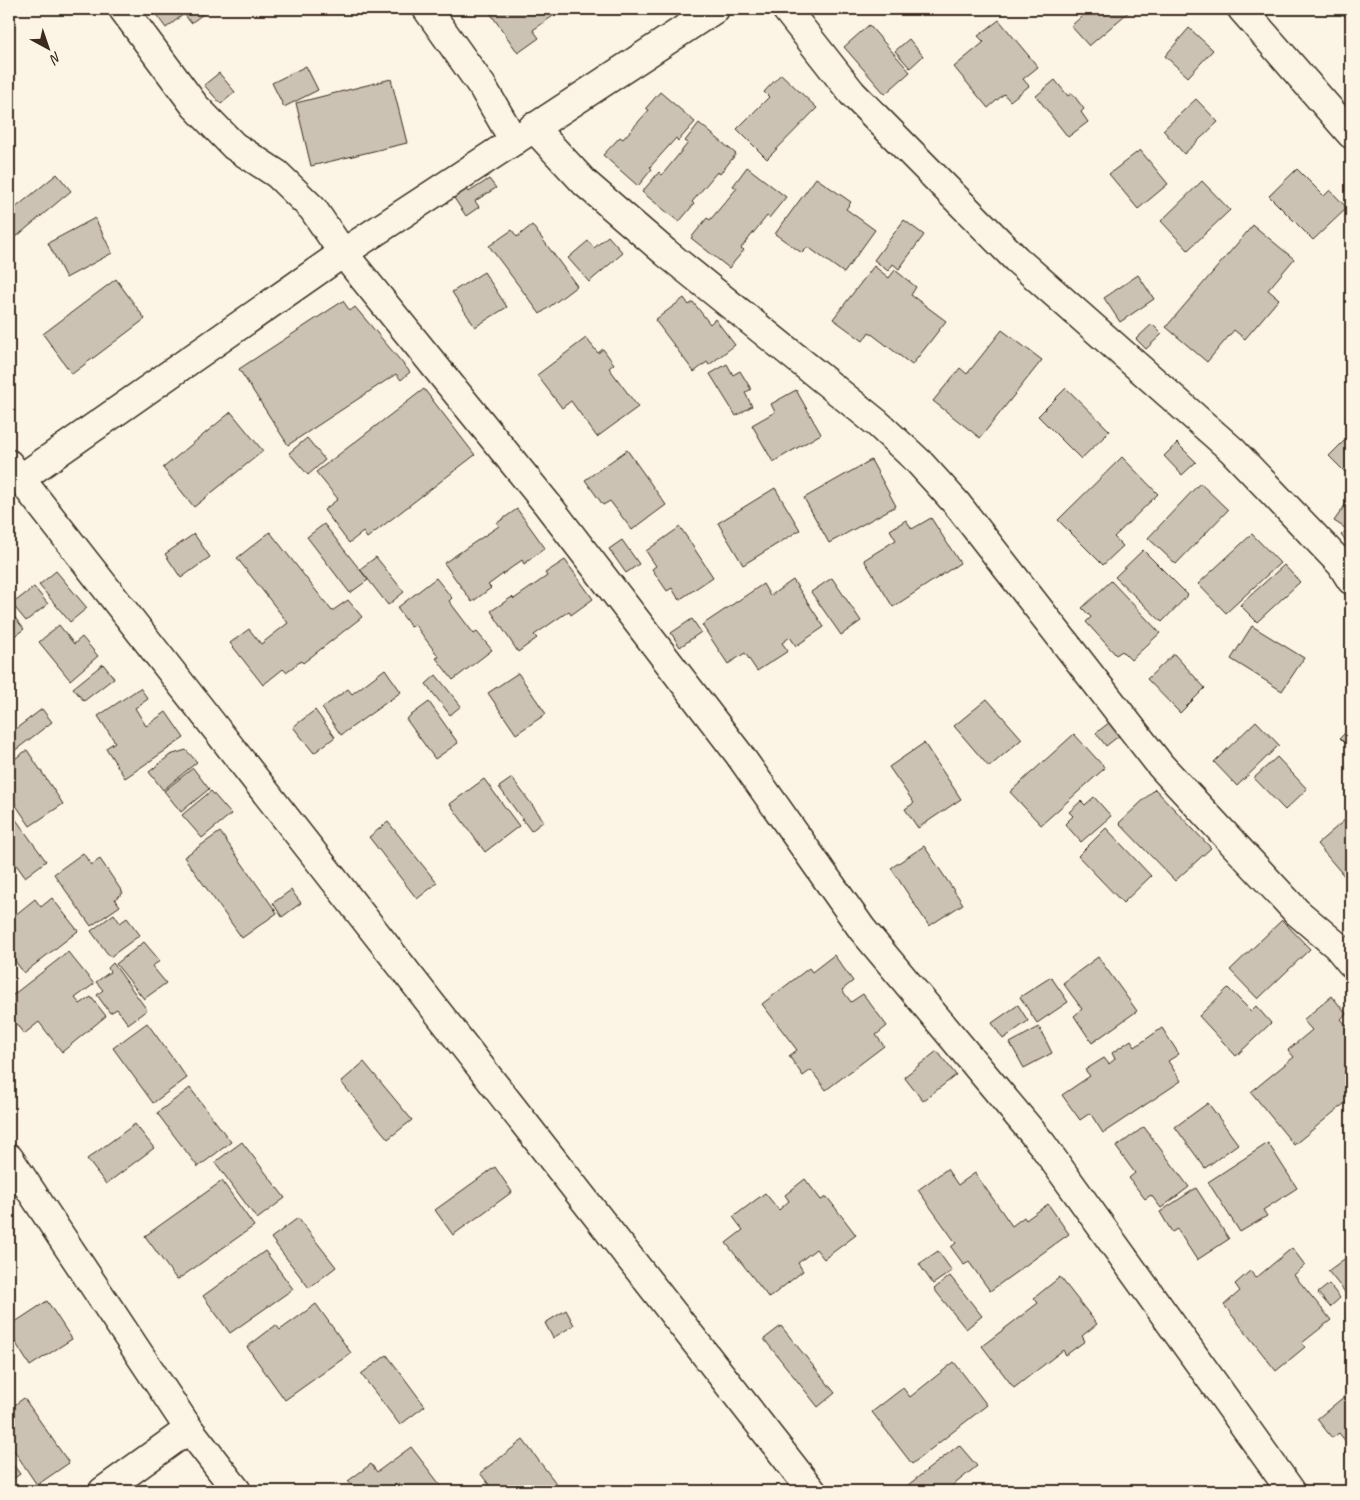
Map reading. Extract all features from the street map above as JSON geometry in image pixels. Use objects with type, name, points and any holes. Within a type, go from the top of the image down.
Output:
[{"type":"street","points":[[123,9],[195,106],[234,146],[277,174],[312,209],[343,253],[559,519],[738,753],[862,929],[1042,1144],[1291,1491]]},
{"type":"street","points":[[427,9],[482,86],[523,134],[585,183],[665,252],[877,423],[919,462],[957,504],[1161,766],[1297,912],[1337,946],[1351,963]]},
{"type":"street","points":[[715,9],[523,134],[14,472],[812,1491]]},
{"type":"street","points":[[786,9],[852,94],[1016,259],[1232,450],[1341,564],[1351,580]]},
{"type":"street","points":[[1242,9],[1351,134]]},
{"type":"street","points":[[9,1158],[189,1429],[237,1491]]},
{"type":"street","points":[[103,1491],[189,1429]]},
{"type":"building","points":[[152,9],[210,9],[191,23],[184,14],[166,28]]},
{"type":"building","points":[[563,9],[533,30],[539,38],[518,53],[488,10]]},
{"type":"building","points":[[1090,9],[1132,9],[1089,46],[1071,26]]},
{"type":"building","points":[[999,20],[1038,67],[1023,79],[1029,86],[1010,101],[1004,94],[988,108],[954,67],[984,42],[978,36]]},
{"type":"building","points":[[869,25],[910,72],[885,94],[844,47]]},
{"type":"building","points":[[1189,28],[1213,50],[1188,77],[1165,56]]},
{"type":"building","points":[[909,39],[923,56],[910,68],[895,51]]},
{"type":"building","points":[[306,66],[318,90],[284,107],[272,83]]},
{"type":"building","points":[[219,73],[235,92],[221,104],[204,85]]},
{"type":"building","points":[[781,74],[817,108],[767,159],[737,129],[769,97],[764,92]]},
{"type":"building","points":[[391,79],[407,143],[311,166],[296,103]]},
{"type":"building","points":[[1055,80],[1068,96],[1072,93],[1084,109],[1081,112],[1088,122],[1068,137],[1036,96]]},
{"type":"building","points":[[660,92],[695,122],[678,141],[676,138],[650,167],[652,169],[638,186],[603,155],[620,137],[623,139],[649,110],[646,108]]},
{"type":"building","points":[[1196,99],[1218,122],[1184,154],[1163,130]]},
{"type":"building","points":[[699,123],[736,154],[720,174],[717,172],[692,202],[694,204],[679,222],[642,192],[659,172],[662,175],[688,143],[685,141]]},
{"type":"building","points":[[1140,150],[1168,184],[1138,209],[1109,174]]},
{"type":"building","points":[[747,167],[786,197],[769,218],[767,216],[741,248],[744,250],[729,268],[691,238],[707,218],[710,220],[737,188],[733,186]]},
{"type":"building","points":[[1297,169],[1324,196],[1330,190],[1347,208],[1313,240],[1269,196]]},
{"type":"building","points":[[57,174],[71,191],[16,237],[9,228],[9,213]]},
{"type":"building","points":[[816,178],[851,202],[846,209],[875,230],[844,273],[808,247],[802,253],[775,234]]},
{"type":"building","points":[[489,179],[496,188],[475,201],[479,207],[466,216],[452,195],[466,186],[469,192]]},
{"type":"building","points":[[1202,181],[1230,210],[1188,250],[1161,221]]},
{"type":"building","points":[[95,218],[112,253],[66,278],[48,243]]},
{"type":"building","points":[[904,220],[924,235],[899,269],[893,264],[888,271],[874,260]]},
{"type":"building","points":[[532,225],[577,286],[540,314],[489,246],[512,230],[517,237]]},
{"type":"building","points":[[1253,225],[1294,259],[1268,290],[1279,299],[1245,339],[1234,330],[1207,362],[1166,327]]},
{"type":"building","points":[[608,236],[623,253],[589,282],[568,258],[588,241],[594,248]]},
{"type":"building","points":[[874,266],[889,278],[895,270],[916,287],[911,295],[946,321],[912,365],[869,332],[863,341],[833,319]]},
{"type":"building","points":[[484,272],[507,307],[475,327],[452,292]]},
{"type":"building","points":[[1138,275],[1154,299],[1120,322],[1104,298]]},
{"type":"building","points":[[116,279],[145,319],[72,374],[43,334]]},
{"type":"building","points":[[684,298],[689,305],[693,302],[710,324],[715,319],[735,345],[709,365],[707,362],[694,372],[655,320]]},
{"type":"building","points":[[343,301],[350,311],[355,307],[410,372],[401,380],[396,374],[288,445],[239,369]]},
{"type":"building","points":[[1152,324],[1162,334],[1146,349],[1136,339]]},
{"type":"building","points":[[1002,330],[1042,360],[980,438],[933,401],[960,368],[967,374]]},
{"type":"building","points":[[586,338],[598,353],[603,349],[614,364],[609,368],[638,407],[597,437],[571,401],[562,408],[537,375]]},
{"type":"building","points":[[727,364],[733,375],[740,371],[751,389],[745,393],[752,406],[736,416],[710,374]]},
{"type":"building","points":[[1066,388],[1110,431],[1081,459],[1038,416]]},
{"type":"building","points":[[424,389],[475,455],[367,538],[363,532],[349,543],[324,510],[338,499],[316,472]]},
{"type":"building","points":[[796,390],[821,434],[773,462],[752,425],[775,412],[771,404]]},
{"type":"building","points":[[231,412],[263,451],[194,507],[163,468]]},
{"type":"building","points":[[1351,434],[1351,478],[1329,456]]},
{"type":"building","points":[[307,438],[325,460],[308,475],[289,453]]},
{"type":"building","points":[[1177,443],[1196,462],[1182,475],[1164,456]]},
{"type":"building","points":[[627,450],[666,505],[632,530],[610,501],[603,505],[585,480]]},
{"type":"building","points":[[1122,457],[1158,494],[1114,537],[1123,546],[1103,565],[1058,520]]},
{"type":"building","points":[[871,460],[896,506],[829,543],[804,498]]},
{"type":"building","points":[[1200,483],[1228,510],[1176,564],[1148,538]]},
{"type":"building","points":[[775,488],[800,530],[743,565],[718,523]]},
{"type":"building","points":[[1348,501],[1351,504],[1351,519],[1345,528],[1334,521]]},
{"type":"building","points":[[517,509],[545,548],[524,564],[522,560],[488,585],[491,588],[472,602],[444,563],[499,526],[497,523]]},
{"type":"building","points":[[931,518],[960,563],[893,607],[864,560],[896,540],[890,530],[906,520],[912,529]]},
{"type":"building","points":[[324,524],[368,580],[350,593],[307,537]]},
{"type":"building","points":[[1351,526],[1351,548],[1341,535]]},
{"type":"building","points":[[680,527],[713,577],[679,600],[672,588],[667,591],[652,569],[656,566],[646,551]]},
{"type":"building","points":[[270,532],[332,611],[348,600],[362,617],[303,663],[301,661],[286,672],[283,669],[263,685],[230,643],[249,629],[261,644],[288,623],[237,558]]},
{"type":"building","points":[[194,534],[210,557],[181,578],[165,554]]},
{"type":"building","points":[[1252,534],[1280,563],[1226,613],[1198,584]]},
{"type":"building","points":[[622,540],[639,564],[626,573],[609,549]]},
{"type":"building","points":[[1143,550],[1188,595],[1162,622],[1115,577]]},
{"type":"building","points":[[376,557],[404,592],[388,605],[360,569]]},
{"type":"building","points":[[565,560],[593,599],[571,615],[569,611],[534,635],[537,638],[518,652],[491,611],[512,597],[514,599],[547,576],[545,573]]},
{"type":"building","points":[[1284,565],[1300,582],[1257,622],[1240,605]]},
{"type":"building","points":[[56,571],[87,608],[70,622],[39,585]]},
{"type":"building","points":[[436,578],[452,598],[449,601],[474,634],[477,632],[492,650],[453,680],[436,658],[439,657],[415,625],[411,627],[397,608]]},
{"type":"building","points":[[832,578],[861,621],[841,635],[811,592]]},
{"type":"building","points":[[793,580],[824,627],[796,646],[790,637],[782,643],[788,651],[757,671],[745,653],[728,664],[702,625],[763,584],[770,596]]},
{"type":"building","points":[[1111,581],[1160,633],[1131,660],[1122,651],[1116,655],[1086,622],[1091,617],[1082,608]]},
{"type":"building","points":[[34,587],[48,604],[26,621],[12,604]]},
{"type":"building","points":[[9,610],[24,629],[9,640]]},
{"type":"building","points":[[692,619],[701,632],[680,647],[671,633]]},
{"type":"building","points":[[59,625],[74,644],[82,637],[98,656],[70,680],[39,642]]},
{"type":"building","points":[[1252,626],[1304,658],[1282,691],[1231,659]]},
{"type":"building","points":[[1174,654],[1205,688],[1180,713],[1147,679]]},
{"type":"building","points":[[103,664],[114,678],[84,701],[73,688]]},
{"type":"building","points":[[385,669],[401,692],[341,735],[322,708],[348,689],[352,694]]},
{"type":"building","points":[[518,673],[546,714],[516,734],[488,693]]},
{"type":"building","points":[[436,675],[461,706],[450,715],[426,684]]},
{"type":"building","points":[[140,688],[148,699],[135,708],[146,726],[166,712],[184,738],[125,778],[106,748],[115,742],[98,716]]},
{"type":"building","points":[[987,699],[1022,739],[989,767],[954,726]]},
{"type":"building","points":[[429,702],[458,743],[435,759],[406,719]]},
{"type":"building","points":[[42,709],[52,722],[9,755],[9,734]]},
{"type":"building","points":[[315,710],[335,737],[314,753],[293,727]]},
{"type":"building","points":[[1256,721],[1279,745],[1237,786],[1214,762]]},
{"type":"building","points":[[1110,722],[1120,735],[1106,746],[1096,733]]},
{"type":"building","points":[[1351,727],[1351,749],[1340,738]]},
{"type":"building","points":[[1074,734],[1105,768],[1041,825],[1010,792]]},
{"type":"building","points":[[924,743],[961,799],[918,828],[905,809],[914,803],[889,767]]},
{"type":"building","points":[[27,750],[63,804],[30,826],[9,795],[9,763]]},
{"type":"building","points":[[186,750],[197,762],[163,790],[149,772],[170,755]]},
{"type":"building","points":[[1277,757],[1307,789],[1285,810],[1254,778]]},
{"type":"building","points":[[193,768],[209,789],[181,812],[164,791]]},
{"type":"building","points":[[512,778],[544,821],[531,831],[499,787]]},
{"type":"building","points":[[484,779],[519,826],[485,852],[450,804]]},
{"type":"building","points":[[1155,789],[1211,848],[1175,881],[1119,823]]},
{"type":"building","points":[[211,791],[231,814],[202,838],[182,815]]},
{"type":"building","points":[[1094,797],[1111,816],[1081,842],[1065,824],[1073,816],[1069,812],[1081,801],[1085,805]]},
{"type":"building","points":[[9,810],[46,861],[25,877],[9,855]]},
{"type":"building","points":[[1347,818],[1351,824],[1351,884],[1317,844]]},
{"type":"building","points":[[388,822],[437,883],[417,899],[369,837]]},
{"type":"building","points":[[1106,828],[1151,876],[1123,903],[1078,856]]},
{"type":"building","points":[[220,832],[277,913],[242,938],[184,857]]},
{"type":"building","points":[[924,846],[963,904],[929,926],[891,868]]},
{"type":"building","points":[[83,853],[91,865],[100,859],[123,893],[115,899],[120,906],[91,926],[54,874]]},
{"type":"building","points":[[291,890],[301,903],[282,917],[273,903]]},
{"type":"building","points":[[52,898],[78,931],[24,973],[9,953],[9,920],[35,899],[41,907]]},
{"type":"building","points":[[114,914],[120,923],[127,918],[140,935],[110,957],[91,931]]},
{"type":"building","points":[[1282,920],[1310,949],[1258,999],[1230,970]]},
{"type":"building","points":[[144,942],[160,961],[152,966],[166,983],[144,999],[116,964]]},
{"type":"building","points":[[68,952],[94,984],[75,998],[80,1004],[91,997],[106,1016],[62,1052],[39,1022],[24,1034],[9,1015],[9,998]]},
{"type":"building","points":[[834,955],[853,981],[842,990],[851,1002],[863,994],[887,1026],[876,1035],[884,1046],[826,1090],[811,1070],[803,1076],[789,1056],[797,1050],[762,1004],[809,968],[812,972]]},
{"type":"building","points":[[1098,957],[1137,1011],[1092,1043],[1074,1016],[1082,1009],[1063,983]]},
{"type":"building","points":[[113,963],[147,1010],[128,1024],[117,1009],[110,1013],[97,995],[103,990],[96,982],[110,972],[108,968]]},
{"type":"building","points":[[1051,977],[1068,1002],[1037,1023],[1020,997]]},
{"type":"building","points":[[1228,988],[1251,1011],[1256,1006],[1271,1023],[1236,1056],[1199,1016]]},
{"type":"building","points":[[1332,996],[1346,1014],[1341,1019],[1351,1031],[1351,1098],[1294,1145],[1251,1092],[1294,1057],[1288,1050],[1312,1030],[1303,1020]]},
{"type":"building","points":[[1018,1005],[1028,1021],[1003,1039],[992,1023]]},
{"type":"building","points":[[147,1023],[187,1078],[153,1103],[113,1048]]},
{"type":"building","points":[[1039,1027],[1052,1053],[1024,1068],[1010,1043]]},
{"type":"building","points":[[1162,1028],[1179,1054],[1168,1061],[1181,1081],[1103,1133],[1090,1113],[1080,1120],[1062,1095],[1090,1076],[1085,1070],[1104,1058],[1109,1064],[1115,1059],[1112,1053],[1131,1040],[1135,1047]]},
{"type":"building","points":[[937,1051],[956,1075],[923,1101],[904,1077]]},
{"type":"building","points":[[364,1062],[412,1120],[388,1139],[341,1082]]},
{"type":"building","points":[[190,1088],[231,1142],[198,1167],[157,1113]]},
{"type":"building","points":[[1208,1103],[1238,1144],[1205,1168],[1175,1127]]},
{"type":"building","points":[[135,1124],[154,1148],[106,1184],[87,1159]]},
{"type":"building","points":[[1144,1127],[1189,1187],[1161,1208],[1151,1195],[1145,1199],[1129,1178],[1135,1173],[1116,1147]]},
{"type":"building","points":[[242,1142],[285,1198],[257,1219],[215,1162]]},
{"type":"building","points":[[1268,1143],[1297,1188],[1263,1210],[1267,1216],[1240,1232],[1208,1182]]},
{"type":"building","points":[[495,1167],[512,1192],[453,1235],[435,1210]]},
{"type":"building","points":[[947,1169],[958,1185],[975,1173],[1012,1226],[1024,1217],[1026,1220],[1048,1204],[1069,1234],[990,1291],[969,1262],[964,1265],[951,1247],[956,1243],[918,1190]]},
{"type":"building","points":[[805,1179],[821,1200],[827,1197],[856,1235],[824,1259],[816,1249],[798,1263],[803,1271],[769,1298],[726,1243],[743,1230],[733,1217],[765,1193],[779,1210],[789,1201],[785,1195]]},
{"type":"building","points":[[222,1181],[254,1226],[177,1280],[145,1236]]},
{"type":"building","points":[[1196,1188],[1229,1239],[1197,1260],[1177,1229],[1172,1232],[1160,1212]]},
{"type":"building","points":[[298,1218],[336,1267],[309,1288],[271,1238]]},
{"type":"building","points":[[1292,1248],[1305,1265],[1294,1275],[1331,1320],[1302,1343],[1305,1347],[1276,1371],[1224,1305],[1240,1291],[1235,1284],[1250,1271],[1256,1278]]},
{"type":"building","points":[[265,1251],[293,1289],[230,1333],[203,1296]]},
{"type":"building","points":[[938,1251],[952,1271],[933,1284],[919,1264]]},
{"type":"building","points":[[1351,1254],[1351,1295],[1349,1297],[1328,1271]]},
{"type":"building","points":[[950,1276],[982,1316],[966,1329],[934,1289]]},
{"type":"building","points":[[1060,1277],[1097,1324],[1082,1336],[1085,1341],[1066,1355],[1063,1350],[1014,1388],[982,1346],[1038,1303],[1034,1298]]},
{"type":"building","points":[[1329,1284],[1340,1298],[1330,1307],[1318,1293]]},
{"type":"building","points":[[47,1301],[72,1339],[30,1366],[9,1332],[9,1326]]},
{"type":"building","points":[[316,1304],[351,1353],[285,1400],[247,1347],[276,1325],[280,1330]]},
{"type":"building","points":[[566,1310],[574,1325],[553,1338],[545,1323]]},
{"type":"building","points":[[781,1326],[835,1393],[818,1407],[764,1339]]},
{"type":"building","points":[[387,1355],[425,1406],[400,1425],[361,1374]]},
{"type":"building","points":[[954,1362],[987,1405],[912,1464],[872,1412],[903,1388],[910,1397]]},
{"type":"building","points":[[1351,1391],[1351,1448],[1339,1433],[1332,1438],[1317,1419]]},
{"type":"building","points":[[24,1398],[69,1463],[37,1485],[9,1443],[9,1409]]},
{"type":"building","points":[[523,1440],[562,1491],[494,1491],[480,1473]]},
{"type":"building","points":[[959,1445],[977,1466],[946,1491],[913,1491],[908,1485]]},
{"type":"building","points":[[411,1447],[445,1491],[349,1491],[354,1488],[348,1481],[371,1464],[377,1472]]},
{"type":"building","points":[[1351,1448],[1351,1462],[1344,1453]]},
{"type":"building","points":[[9,1459],[20,1474],[9,1482]]}]
